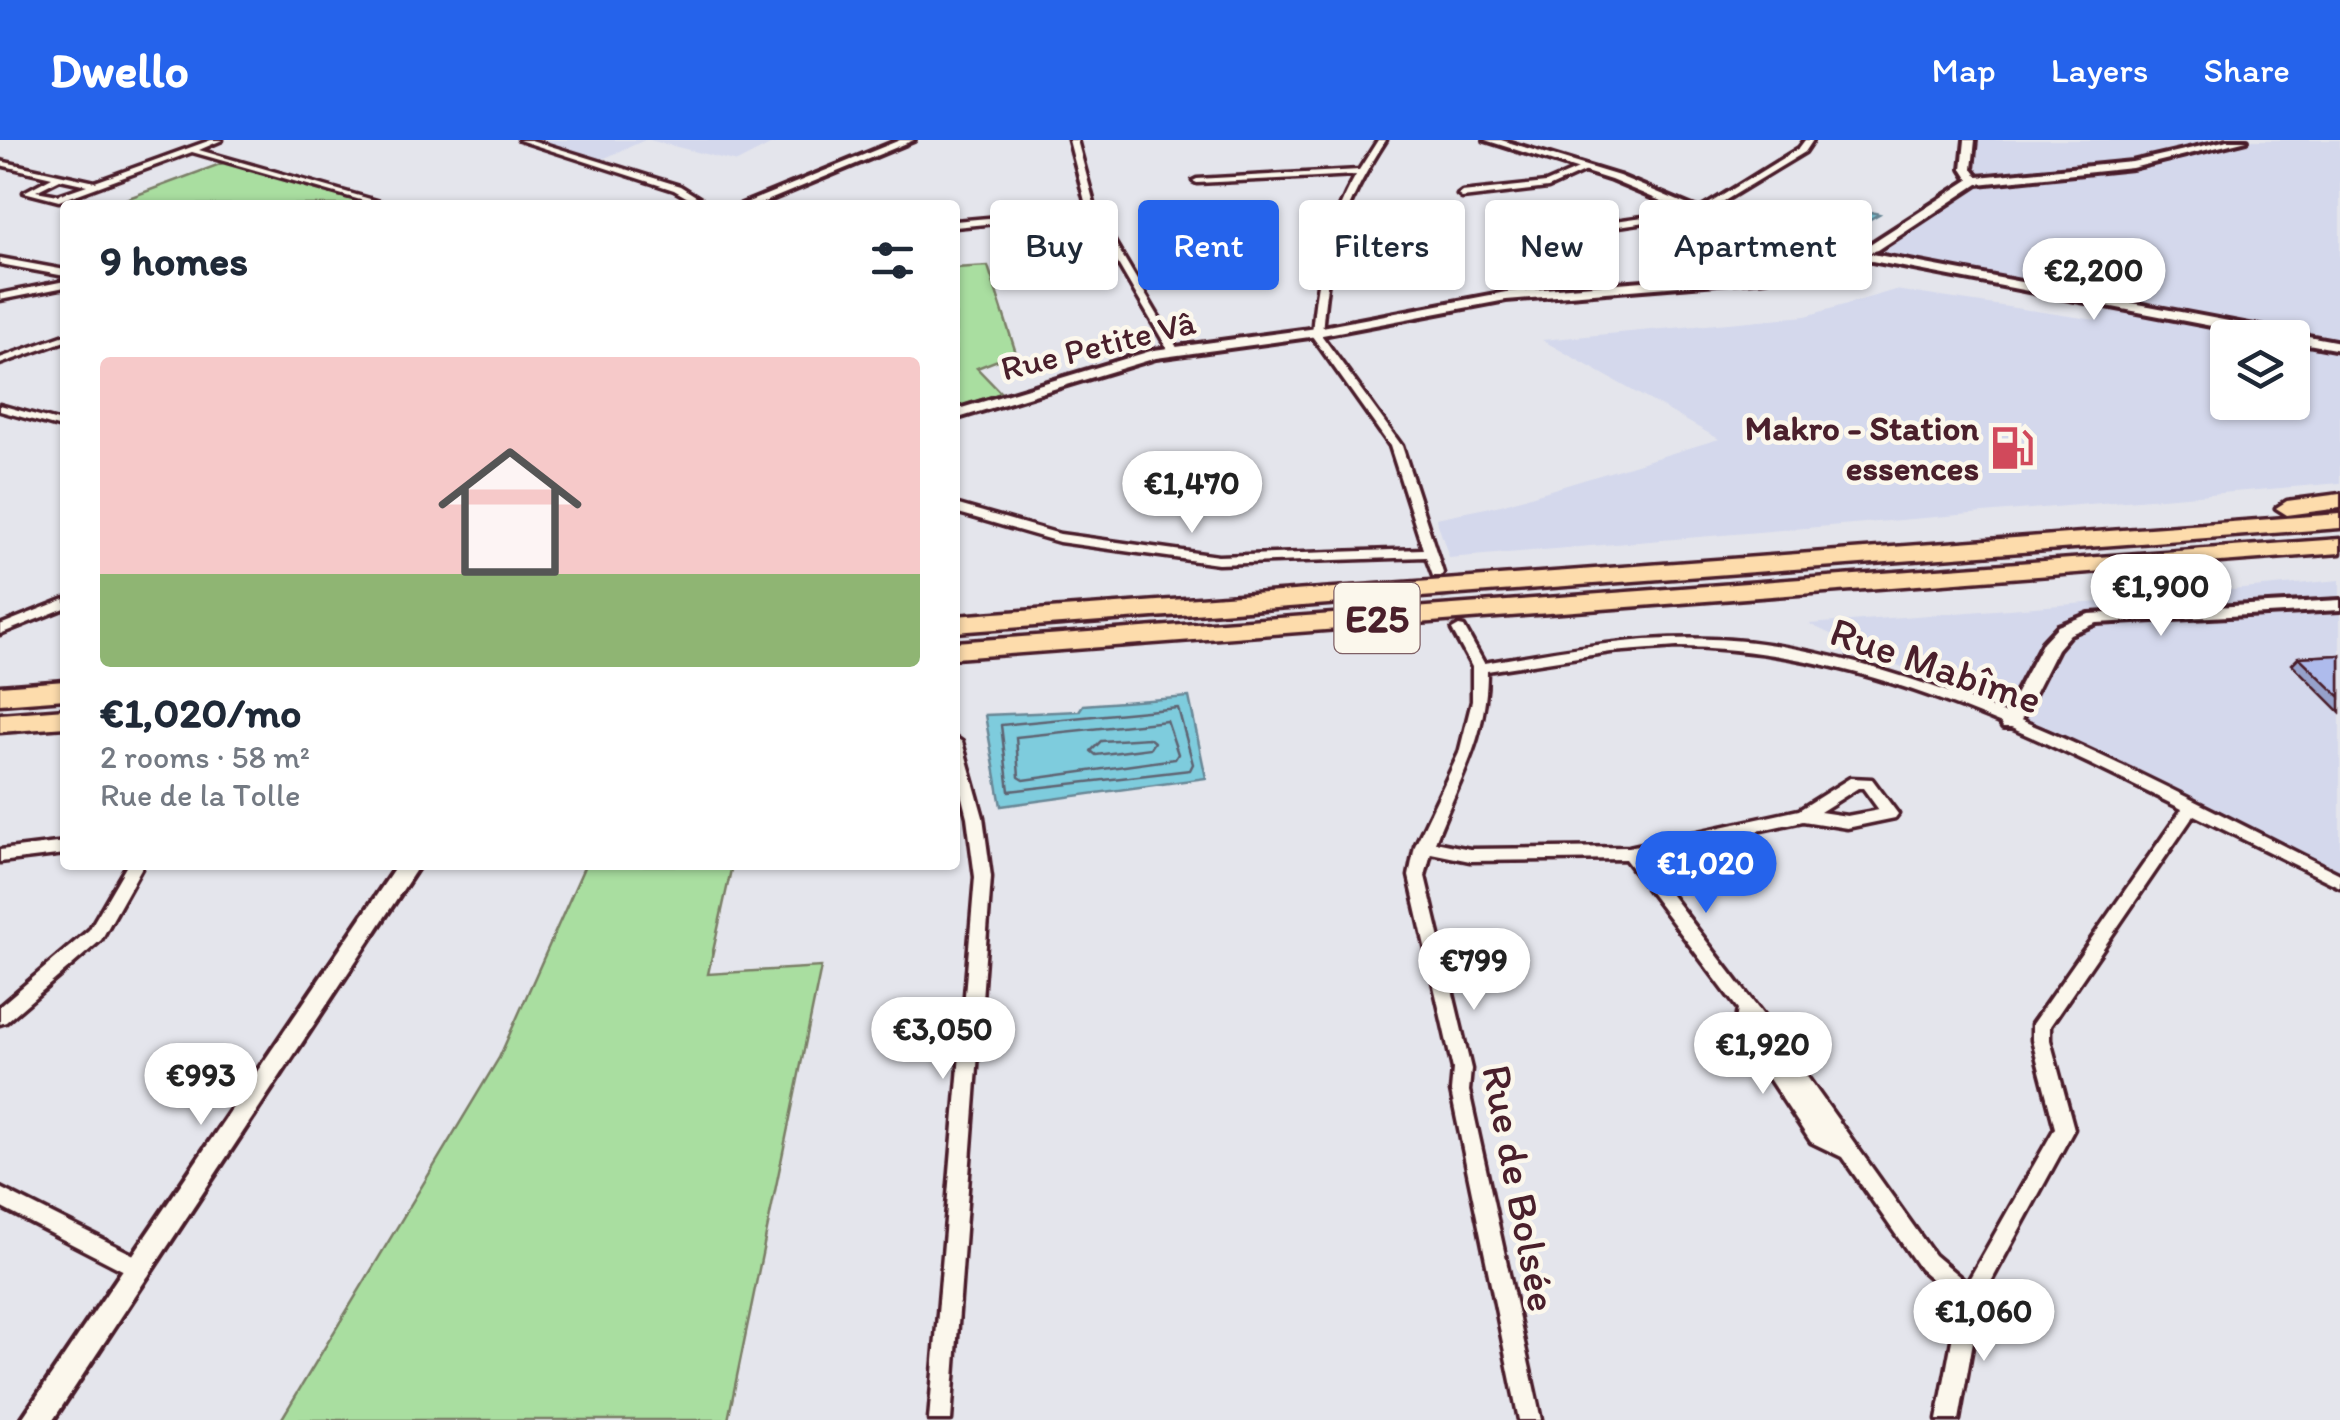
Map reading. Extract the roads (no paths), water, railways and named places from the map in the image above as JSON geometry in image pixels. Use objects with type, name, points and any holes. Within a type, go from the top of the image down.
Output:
[{"type":"highway","points":[[1869,556],[1900,548],[2181,524],[2340,500]]},
{"type":"highway","name":"E25","points":[[960,624],[2340,521]]},
{"type":"highway","name":"E25","points":[[960,650],[2340,546]]},
{"type":"highway","points":[[0,695],[60,690]]},
{"type":"highway","points":[[0,723],[60,718]]},
{"type":"street","points":[[60,176],[28,192],[59,198],[218,140]]},
{"type":"street","points":[[522,140],[677,188],[697,200]]},
{"type":"street","points":[[759,200],[909,140]]},
{"type":"street","points":[[1072,140],[1089,200]]},
{"type":"street","points":[[1382,140],[1360,172],[1332,228],[1316,332],[1396,446],[1437,574]]},
{"type":"street","points":[[1490,140],[1586,168],[1664,200]]},
{"type":"street","points":[[1719,200],[1802,150],[1809,140]]},
{"type":"street","points":[[1970,140],[1967,168],[1975,180]]},
{"type":"street","points":[[1872,248],[1975,180],[2132,166],[2242,140]]},
{"type":"street","points":[[192,150],[370,200]]},
{"type":"street","points":[[0,163],[96,184]]},
{"type":"street","points":[[1462,194],[1548,185],[1586,168]]},
{"type":"street","points":[[1197,181],[1360,172]]},
{"type":"street","points":[[960,224],[990,221]]},
{"type":"street","points":[[1118,256],[1174,351]]},
{"type":"street","points":[[1872,257],[2340,346]]},
{"type":"street","points":[[0,261],[60,272]]},
{"type":"street","points":[[0,297],[60,285]]},
{"type":"street","name":"Rue Petite Vâ","points":[[960,413],[1174,351],[1316,332],[1506,296],[1639,286]]},
{"type":"street","points":[[0,361],[60,340]]},
{"type":"street","points":[[0,408],[60,425]]},
{"type":"street","points":[[960,509],[1059,538],[1218,560],[1429,553]]},
{"type":"street","points":[[0,630],[60,605]]},
{"type":"street","points":[[2010,723],[2048,646],[2064,630],[2095,618],[2340,605]]},
{"type":"street","points":[[1459,630],[1480,668]]},
{"type":"street","name":"Rue Mabîme","points":[[1480,668],[1660,642],[1745,645],[1834,661],[2010,723],[2340,881]]},
{"type":"street","name":"Rue de Bolsée","points":[[1480,668],[1470,754],[1423,846],[1417,876],[1462,1069],[1460,1091],[1530,1420]]},
{"type":"street","points":[[940,1420],[983,876],[975,817],[960,761]]},
{"type":"street","points":[[1423,846],[1470,856],[1628,853],[1803,816],[1847,822],[1890,814],[1868,782],[1855,782],[1803,816]]},
{"type":"street","points":[[1948,1420],[1970,1299],[2065,1130],[2041,1040],[2041,1024],[2190,809]]},
{"type":"street","points":[[0,856],[60,849]]},
{"type":"street","points":[[1628,853],[1747,1008],[1744,1027],[1818,1136],[1845,1149],[1927,1262],[1970,1299]]},
{"type":"street","points":[[0,1017],[95,935],[132,870]]},
{"type":"street","points":[[36,1420],[405,870]]},
{"type":"street","points":[[0,1196],[141,1268]]},
{"type":"water","points":[[1189,697],[1206,778],[1001,806],[985,715],[1079,711],[1083,705]]},
{"type":"tunnel","points":[[1437,573],[1455,619]]},
{"type":"tunnel","points":[[1454,617],[1459,630]]},
{"type":"place","name":"Makro - Station essences","points":[[2012,448]]}]
